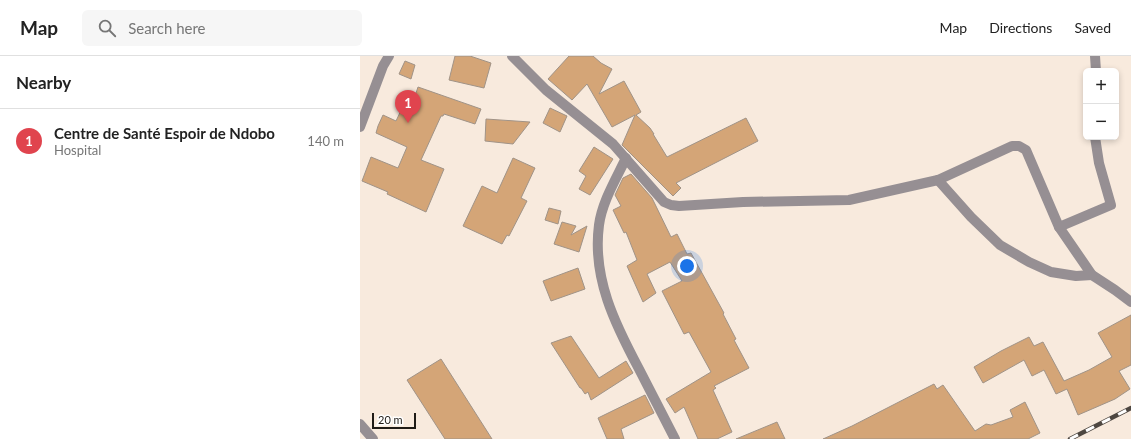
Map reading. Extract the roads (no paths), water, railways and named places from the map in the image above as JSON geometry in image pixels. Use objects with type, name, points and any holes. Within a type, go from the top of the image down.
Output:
[{"type":"street","points":[[360,127],[388,56]]},
{"type":"street","points":[[512,56],[546,90],[613,144],[664,202],[671,205],[679,206],[743,202],[849,200],[938,180],[1012,146],[1020,146],[1026,150],[1059,227],[1092,274],[1131,302]]},
{"type":"street","points":[[1095,56],[1096,68]]},
{"type":"street","points":[[1059,227],[1111,205],[1099,163],[1095,140]]},
{"type":"street","points":[[626,158],[606,198],[599,225],[598,259],[602,286],[618,328],[675,439]]},
{"type":"street","points":[[938,180],[971,217],[1000,245],[1029,262],[1051,272],[1076,276],[1092,274]]},
{"type":"street","points":[[361,426],[373,439]]},
{"type":"railway","points":[[1070,439],[1131,408]]},
{"type":"place","name":"Centre de Santé Espoir de Ndobo","points":[[408,123]]}]
